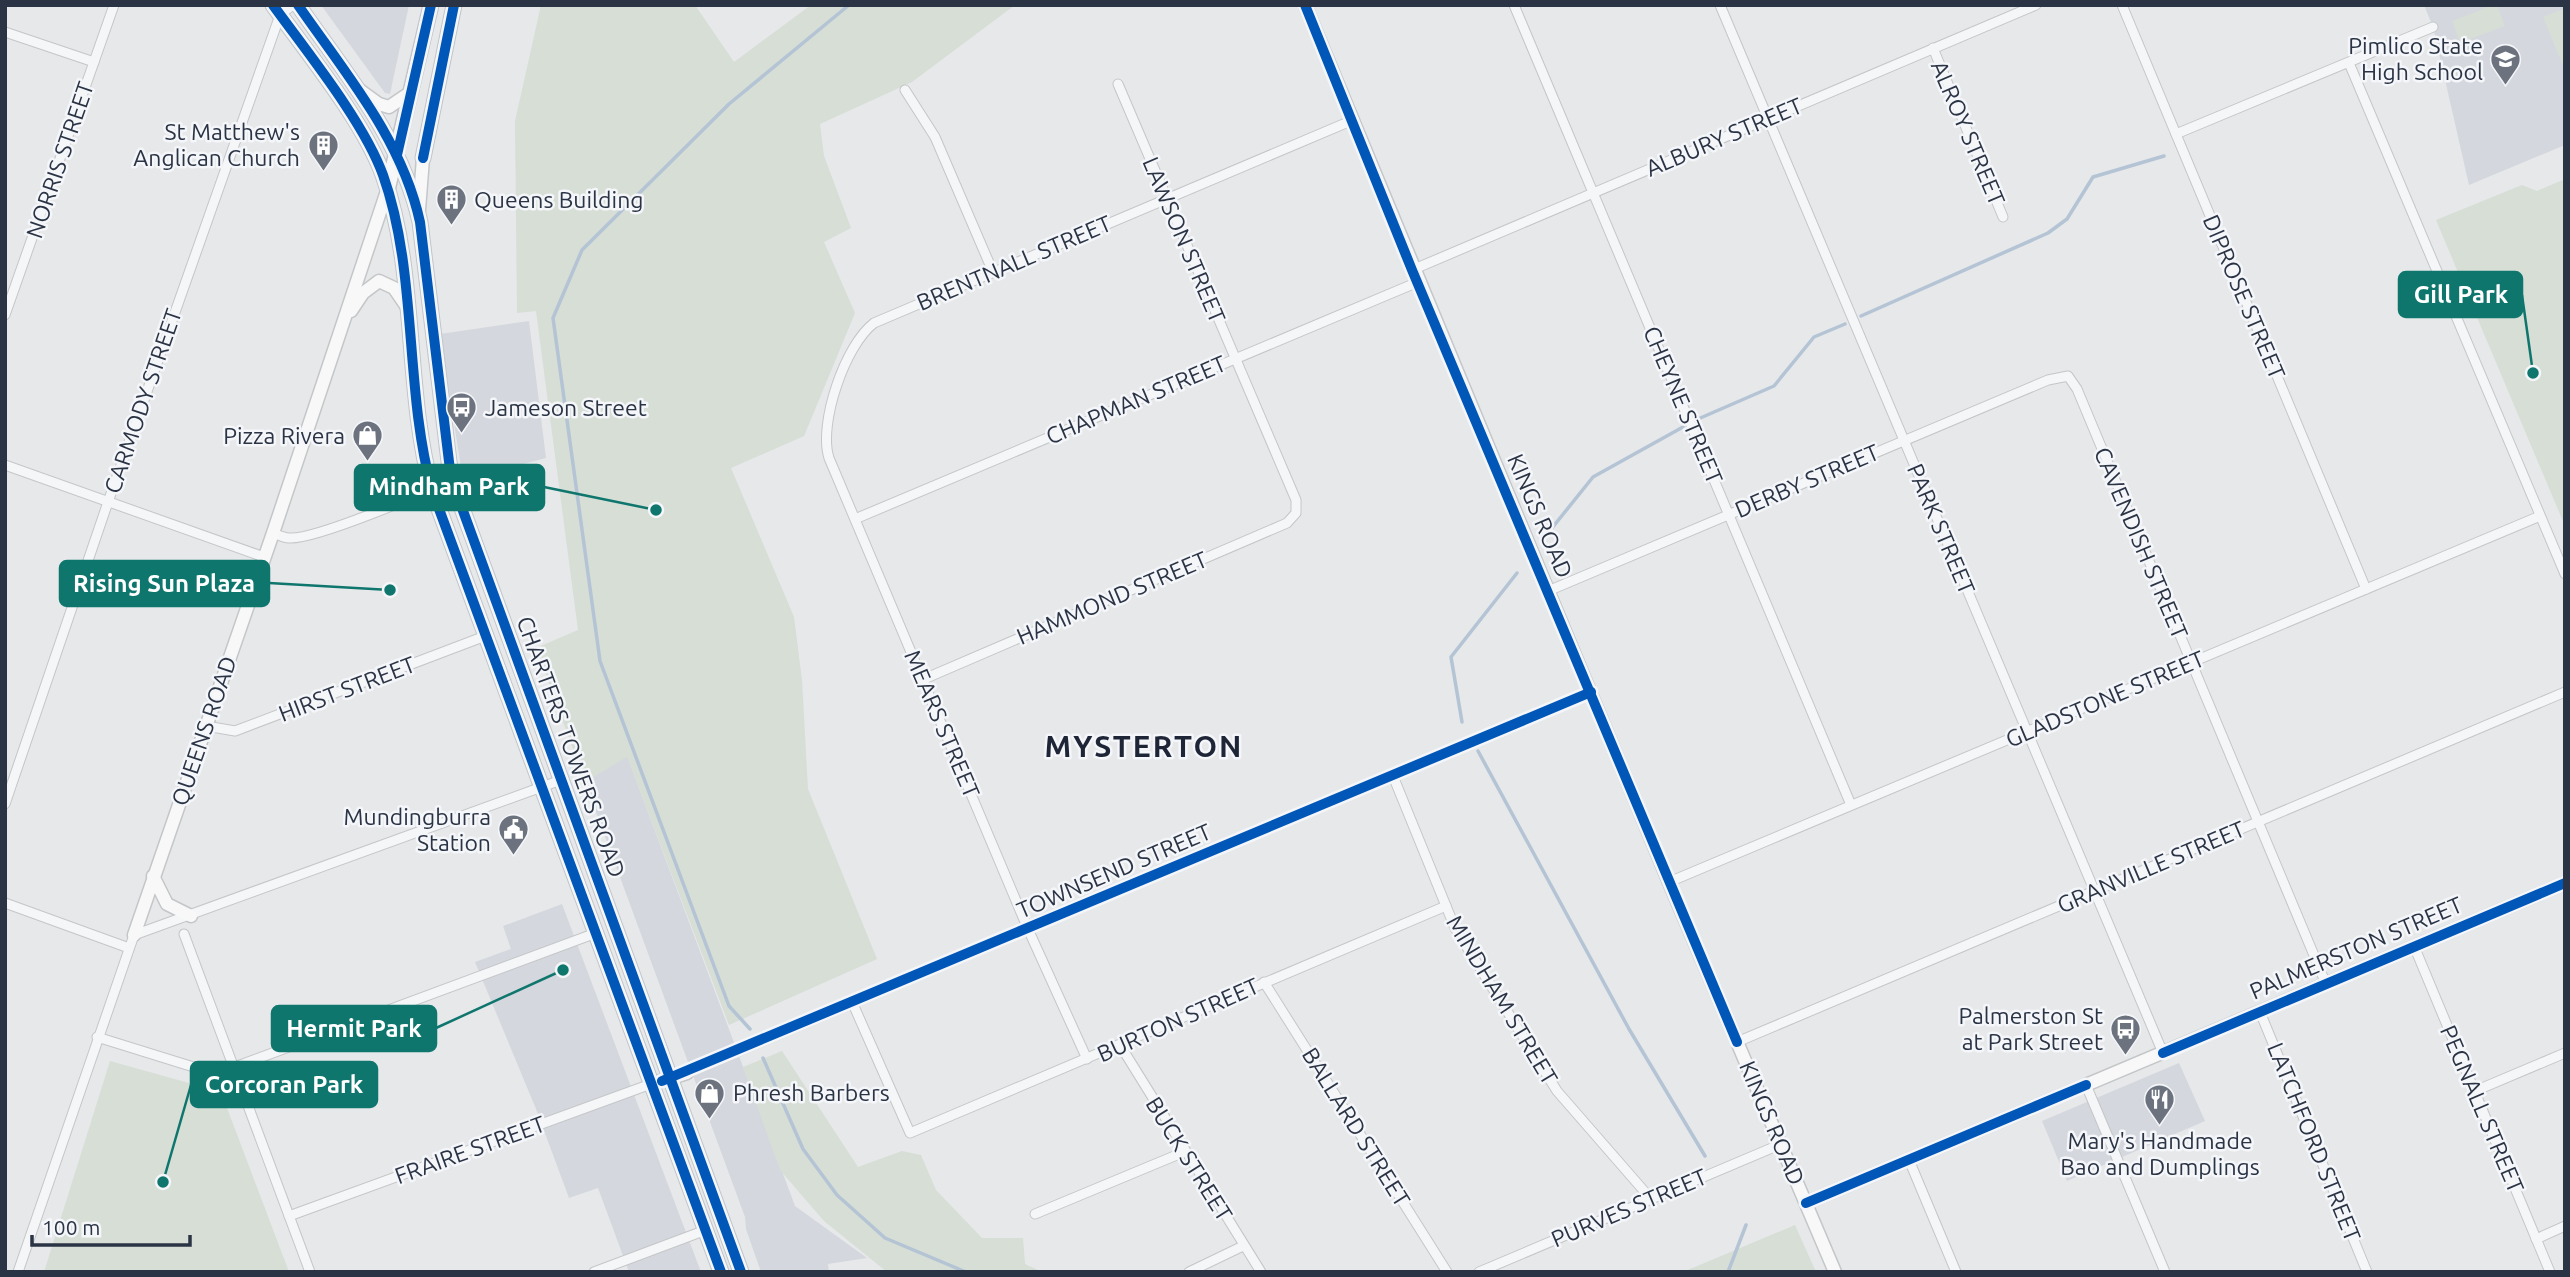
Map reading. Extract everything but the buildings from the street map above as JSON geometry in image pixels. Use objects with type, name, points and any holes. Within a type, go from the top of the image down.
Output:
[{"type":"main road","name":"CHARTERS TOWERS ROAD","points":[[295,5],[353,85],[397,155],[420,222],[440,413],[451,478],[741,1272]]},
{"type":"main road","points":[[388,188],[431,5]]},
{"type":"main road","points":[[423,158],[454,5]]},
{"type":"main road","points":[[277,10],[370,146],[388,188]]},
{"type":"main road","name":"CHARTERS TOWERS ROAD","points":[[388,188],[407,307],[418,426],[432,490],[488,635],[721,1272]]},
{"type":"street","name":"NORRIS STREET","points":[[5,315],[114,5]]},
{"type":"street","points":[[277,10],[295,5]]},
{"type":"street","name":"KINGS ROAD","points":[[1305,5],[1412,270],[1779,1145],[1807,1203],[1835,1272]]},
{"type":"street","name":"CHEYNE STREET","points":[[1514,5],[1851,805]]},
{"type":"street","name":"PARK STREET","points":[[1720,5],[2163,1053]]},
{"type":"street","name":"ALBURY STREET","points":[[1412,270],[2036,5]]},
{"type":"street","name":"DIPROSE STREET","points":[[2122,5],[2366,589]]},
{"type":"street","name":"CARMODY STREET","points":[[5,804],[277,10]]},
{"type":"street","points":[[2176,134],[2433,27]]},
{"type":"street","points":[[5,32],[94,62]]},
{"type":"street","name":"ALROY STREET","points":[[1933,48],[2003,217]]},
{"type":"street","points":[[2349,63],[2565,574]]},
{"type":"street","name":"LAWSON STREET","points":[[1118,84],[1296,500],[1296,513]]},
{"type":"street","points":[[353,85],[384,106],[394,106],[411,92]]},
{"type":"street","points":[[905,90],[935,137],[993,272]]},
{"type":"street","name":"BRENTNALL STREET","points":[[855,519],[829,458],[824,437],[828,415],[857,340],[864,330],[886,317],[1353,120]]},
{"type":"street","points":[[420,222],[423,158]]},
{"type":"street","name":"QUEENS ROAD","points":[[18,1272],[273,533],[388,188]]},
{"type":"street","points":[[340,329],[363,293],[375,283],[382,281],[391,285],[407,307]]},
{"type":"street","name":"CHAPMAN STREET","points":[[855,519],[1418,282]]},
{"type":"street","name":"DERBY STREET","points":[[1548,591],[2048,380],[2068,376]]},
{"type":"street","name":"CAVENDISH STREET","points":[[2068,376],[2077,389],[2326,984]]},
{"type":"street","points":[[5,465],[264,557]]},
{"type":"street","points":[[273,533],[289,538],[311,534],[432,490],[451,478]]},
{"type":"street","name":"HAMMOND STREET","points":[[924,679],[1287,523],[1296,513]]},
{"type":"street","name":"GLADSTONE STREET","points":[[1669,882],[2540,516]]},
{"type":"street","name":"MEARS STREET","points":[[855,519],[1028,929],[1087,1059]]},
{"type":"street","name":"HIRST STREET","points":[[206,726],[235,731],[488,635]]},
{"type":"street","name":"GRANVILLE STREET","points":[[1737,1042],[2565,691]]},
{"type":"street","name":"TOWNSEND STREET","points":[[651,1084],[687,1073],[853,1004],[1591,692]]},
{"type":"street","name":"MINDHAM STREET","points":[[1393,776],[1455,928],[1557,1091],[1651,1199]]},
{"type":"street","points":[[134,935],[561,780]]},
{"type":"street","points":[[153,876],[167,904],[191,916]]},
{"type":"street","name":"PALMERSTON STREET","points":[[1807,1203],[2565,883]]},
{"type":"street","points":[[5,903],[129,948]]},
{"type":"street","name":"BURTON STREET","points":[[853,1004],[910,1133],[1446,906]]},
{"type":"street","points":[[97,1037],[216,1074],[596,933]]},
{"type":"street","points":[[184,934],[310,1272]]},
{"type":"street","name":"PEGNALL STREET","points":[[2414,946],[2550,1272]]},
{"type":"street","name":"BALLARD STREET","points":[[1264,982],[1447,1272]]},
{"type":"street","name":"LATCHFORD STREET","points":[[2260,1012],[2367,1272]]},
{"type":"street","name":"BUCK STREET","points":[[1120,1045],[1261,1272]]},
{"type":"street","points":[[2475,1091],[2565,1053]]},
{"type":"street","name":"FRAIRE STREET","points":[[289,1216],[651,1084]]},
{"type":"street","points":[[2086,1085],[2165,1272]]},
{"type":"street","name":"PURVES STREET","points":[[1479,1272],[1779,1145]]},
{"type":"street","points":[[1035,1214],[1184,1152]]},
{"type":"street","points":[[1909,1160],[1956,1272]]},
{"type":"street","points":[[2536,1238],[2565,1226]]},
{"type":"street","points":[[594,1272],[706,1230]]},
{"type":"street","points":[[1189,1272],[1243,1246]]},
{"type":"shaded area","points":[[321,5],[409,5],[390,94],[385,93]]},
{"type":"shaded area","points":[[541,5],[695,5],[734,62],[811,5],[1015,5],[912,82],[820,124],[824,156],[851,228],[824,242],[855,313],[804,436],[731,468],[794,617],[802,680],[808,789],[877,959],[729,1025],[627,757],[585,782],[536,648],[578,630],[536,311],[517,313],[515,121]]},
{"type":"shaded area","name":"Pimlico State High School","points":[[2424,5],[2565,5],[2565,145],[2469,185],[2433,27]]},
{"type":"shaded area","points":[[2497,5],[2505,26],[2460,43],[2452,21]]},
{"type":"shaded area","points":[[2565,8],[2565,71],[2543,17]]},
{"type":"shaded area","points":[[2565,179],[2565,526],[2436,220],[2522,185],[2537,191]]},
{"type":"shaded area","points":[[529,321],[546,458],[463,480],[440,334]]},
{"type":"shaded area","points":[[627,756],[795,1206],[867,1258],[828,1264],[829,1272],[761,1272],[746,1229],[745,1217],[585,782]]},
{"type":"shaded area","points":[[562,904],[701,1272],[629,1272],[598,1188],[569,1198],[536,1109],[475,962],[511,949],[503,926]]},
{"type":"shaded area","points":[[782,1051],[858,1167],[902,1151],[921,1155],[936,1190],[982,1238],[1023,1238],[1025,1264],[1042,1272],[887,1272],[824,1221],[780,1170],[743,1067]]},
{"type":"shaded area","points":[[110,1061],[221,1092],[289,1272],[44,1272]]},
{"type":"shaded area","points":[[2179,1063],[2205,1121],[2067,1181],[2042,1121]]},
{"type":"shaded area","points":[[1795,1225],[1816,1272],[1683,1272]]},
{"type":"waterway","points":[[750,1029],[729,1006],[600,661],[553,318],[582,250],[729,104],[849,5]]},
{"type":"waterway","points":[[1861,316],[2048,233],[2067,219],[2093,177],[2164,156]]},
{"type":"waterway","points":[[1698,419],[1774,386],[1814,337],[1845,324]]},
{"type":"waterway","points":[[1548,533],[1593,477],[1683,427]]},
{"type":"waterway","points":[[1462,722],[1451,657],[1517,573]]},
{"type":"waterway","points":[[1478,751],[1629,1029],[1705,1156]]},
{"type":"waterway","points":[[763,1058],[803,1149],[837,1195],[885,1238],[966,1272]]},
{"type":"waterway","points":[[1728,1272],[1746,1225]]},
{"type":"cycle path","points":[[273,5],[349,110],[383,175],[394,212],[401,251],[417,412],[432,490],[721,1272]]},
{"type":"cycle path","points":[[298,5],[370,108],[386,135],[412,192],[420,222],[451,478],[741,1272]]},
{"type":"cycle path","points":[[397,155],[431,5]]},
{"type":"cycle path","points":[[423,158],[454,5]]},
{"type":"cycle path","points":[[1305,5],[1412,270],[1737,1042]]},
{"type":"cycle path","points":[[662,1081],[1591,692]]},
{"type":"cycle path","points":[[2163,1053],[2565,883]]},
{"type":"cycle path","points":[[1806,1203],[2086,1085]]},
{"type":"place","name":"Pimlico State High School","points":[[2506,86]]},
{"type":"place","name":"St Matthew's Anglican Church","points":[[323,172]]},
{"type":"place","name":"Queens Building","points":[[451,227]]},
{"type":"place","name":"Gill Park","points":[[2533,373]]},
{"type":"place","name":"Jameson Street","points":[[462,435]]},
{"type":"place","name":"Pizza Rivera","points":[[368,463]]},
{"type":"place","name":"Mindham Park","points":[[656,510]]},
{"type":"place","name":"Rising Sun Plaza","points":[[390,590]]},
{"type":"place","name":"Mundingburra Station","points":[[514,857]]},
{"type":"place","name":"Hermit Park","points":[[563,970]]},
{"type":"place","name":"Palmerston St at Park Street","points":[[2126,1056]]},
{"type":"place","name":"Phresh Barbers","points":[[710,1120]]},
{"type":"place","name":"Mary's Handmade Bao and Dumplings","points":[[2160,1127]]},
{"type":"place","name":"Corcoran Park","points":[[163,1182]]},
{"type":"district","name":"MYSTERTON","points":[[1144,747]]}]
